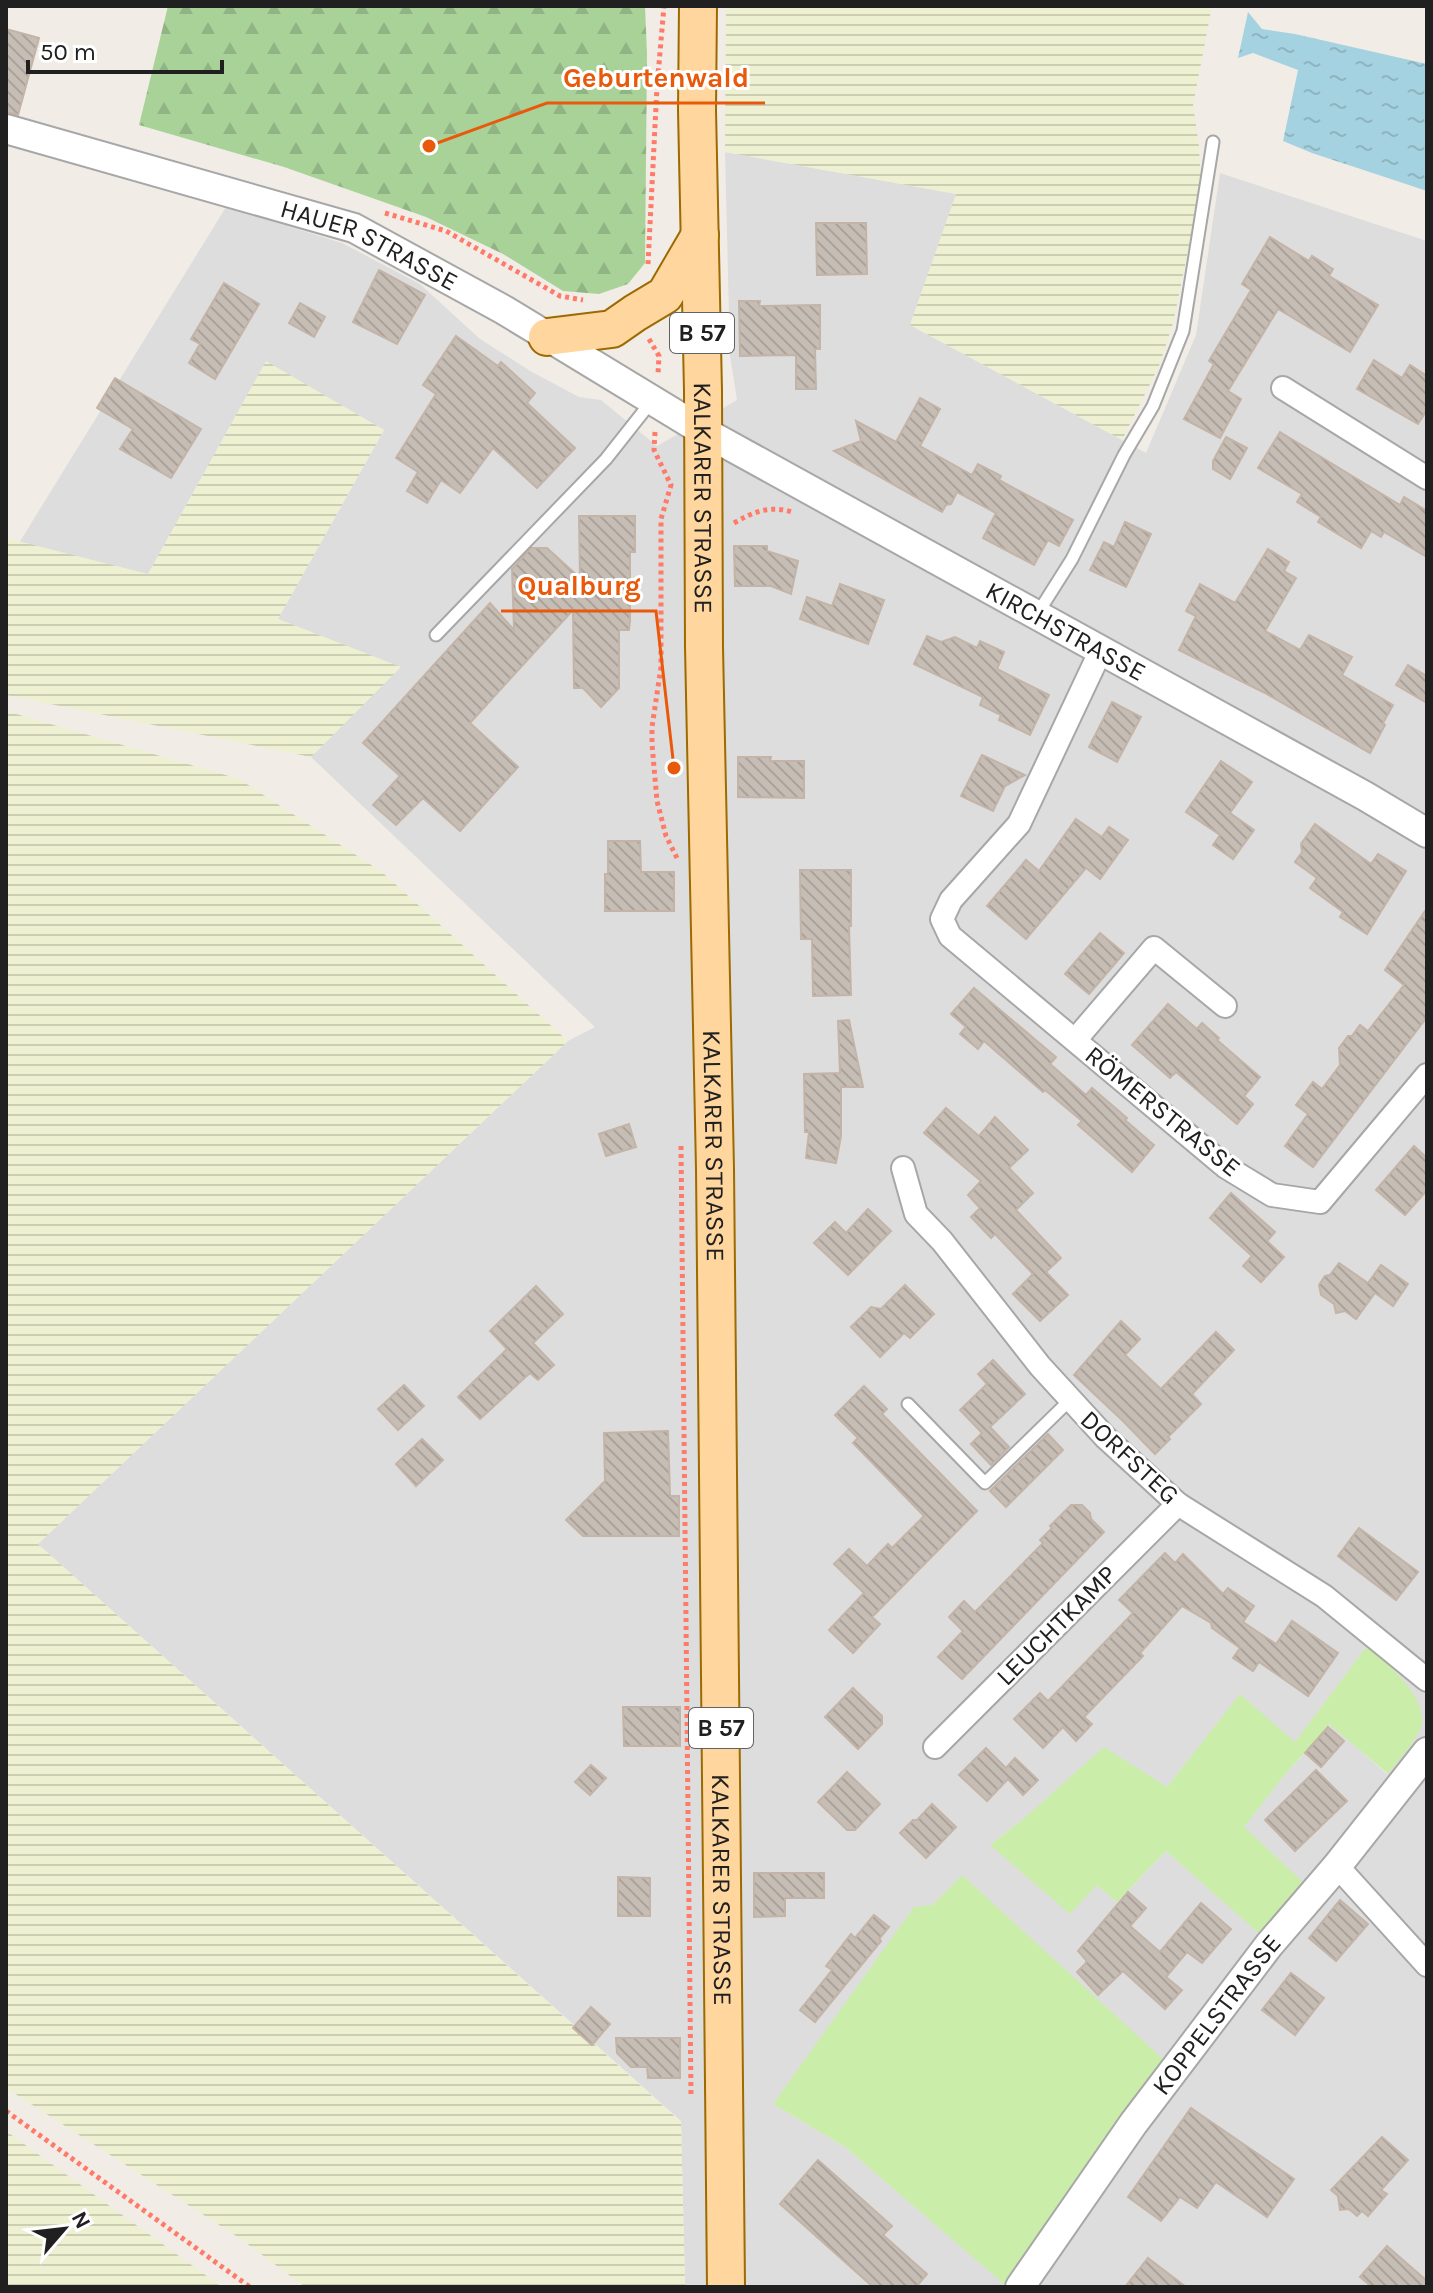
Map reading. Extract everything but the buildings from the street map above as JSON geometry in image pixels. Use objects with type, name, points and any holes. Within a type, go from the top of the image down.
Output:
[{"type":"main road","name":"KALKARER STRASSE","points":[[698,6],[704,647],[715,1153],[726,2287]]},
{"type":"main road","points":[[547,337],[612,329],[665,295],[700,235]]},
{"type":"street","name":"HAUER STRASSE","points":[[6,129],[354,228],[504,310],[703,431]]},
{"type":"street","points":[[1283,388],[1427,478]]},
{"type":"street","name":"KIRCHSTRASSE","points":[[703,431],[1427,833]]},
{"type":"street","name":"RÖMERSTRASSE","points":[[1101,650],[1019,824],[951,900],[942,919],[950,936],[1226,1167],[1272,1195],[1320,1202],[1427,1075]]},
{"type":"street","name":"RÖMERSTRASSE","points":[[1076,1039],[1154,948],[1225,1006]]},
{"type":"street","name":"DORFSTEG","points":[[903,1168],[916,1214],[942,1241],[1040,1366],[1106,1438],[1178,1504],[1324,1596],[1427,1680]]},
{"type":"street","name":"LEUCHTKAMP","points":[[935,1747],[1178,1504]]},
{"type":"street","name":"KOPPELSTRASSE","points":[[1020,2287],[1133,2124],[1269,1945],[1337,1866],[1427,1752]]},
{"type":"street","points":[[1337,1866],[1427,1965]]},
{"type":"lane","points":[[1036,616],[1072,559],[1124,455],[1153,406],[1183,331],[1213,142]]},
{"type":"lane","points":[[436,635],[606,459],[654,403]]},
{"type":"lane","points":[[908,1404],[985,1483],[1071,1399]]},
{"type":"path","points":[[647,272],[664,6]]},
{"type":"path","points":[[635,313],[659,356],[654,403],[654,450],[671,485],[661,519],[661,667],[652,744],[657,801],[666,836],[680,864]]},
{"type":"path","points":[[661,519],[733,523],[756,511],[783,509],[795,514]]},
{"type":"path","points":[[681,1139],[691,2098]]},
{"type":"path","points":[[6,2111],[250,2287]]},
{"type":"shaded area","points":[[725,152],[957,194],[910,325],[1146,453],[1196,335],[1220,173],[1427,241],[1427,2287],[685,2287],[681,2121],[38,1544],[568,1041],[595,1027],[311,757],[400,667],[278,619],[384,430],[266,362],[148,574],[19,543],[226,207],[342,243],[420,284],[480,339],[579,397],[601,400],[657,446],[737,400],[730,356]],"holes":[[[1367,1646],[1398,1674],[1409,1689],[1387,1774],[1331,1725],[1287,1772],[1243,1827],[1262,1935],[1166,1851],[1117,1902],[1097,1885],[990,1845],[1021,1821],[1167,1787],[1240,1695],[1295,1743]],[[962,1876],[1004,2283],[845,2147],[773,2104],[933,1905]]]},
{"type":"green space","points":[[168,6],[645,6],[645,263],[628,284],[599,294],[563,291],[503,254],[426,217],[284,167],[139,125]]},
{"type":"green space","points":[[726,6],[1212,6],[1193,105],[1201,188],[1173,323],[1159,366],[1122,440],[910,325],[956,194],[725,152]]},
{"type":"green space","points":[[266,361],[384,430],[278,619],[401,667],[311,757],[6,695],[6,538],[148,574]]},
{"type":"green space","points":[[6,711],[239,779],[382,872],[568,1041],[38,1544],[681,2122],[685,2287],[305,2287],[241,2239],[6,2088]]},
{"type":"green space","points":[[1367,1646],[1393,1670],[1417,1700],[1421,1727],[1388,1774],[1330,1725],[1287,1772],[1244,1827],[1305,1884],[1262,1936],[1166,1851],[1117,1902],[1097,1885],[1070,1914],[990,1845],[1104,1747],[1167,1787],[1240,1694],[1295,1742]]},
{"type":"green space","points":[[962,1875],[1164,2060],[1004,2284],[845,2147],[773,2104],[914,1907],[933,1905]]},
{"type":"green space","points":[[6,2131],[222,2287],[6,2287]]},
{"type":"water","points":[[1248,12],[1262,29],[1427,64],[1427,191],[1283,141],[1298,70],[1253,53],[1238,58]]},
{"type":"place","name":"Geburtenwald","points":[[429,146]]},
{"type":"place","name":"Qualburg","points":[[674,768]]}]
